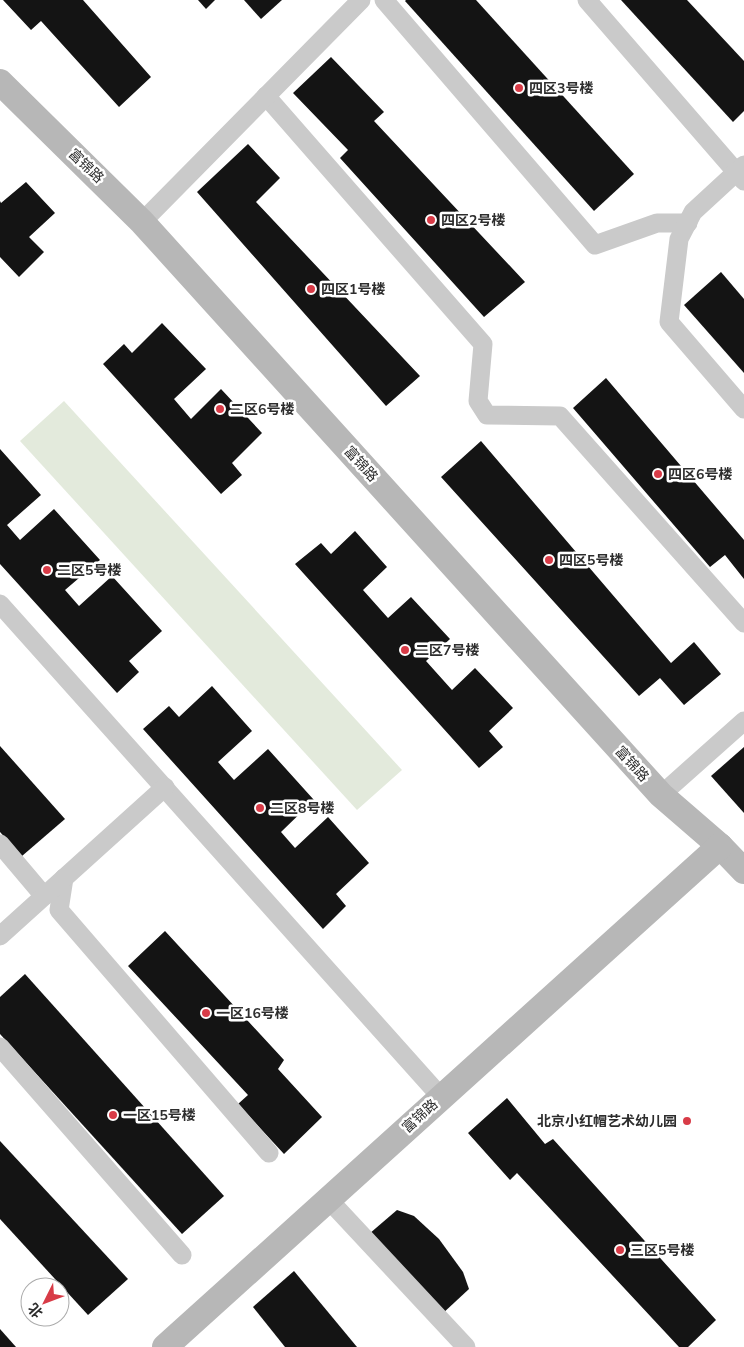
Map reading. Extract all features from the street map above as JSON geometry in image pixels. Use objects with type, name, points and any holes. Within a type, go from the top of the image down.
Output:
[{"type":"street","points":[[142,222],[361,0]]},
{"type":"street","points":[[384,0],[595,245],[657,223],[688,223]]},
{"type":"street","points":[[588,0],[741,173],[693,212],[679,239],[668,322],[744,409]]},
{"type":"street","name":"富锦路","points":[[0,82],[142,222],[661,795],[720,846],[744,871]]},
{"type":"street","points":[[266,96],[483,344],[478,401],[487,414],[560,416],[744,623]]},
{"type":"street","points":[[0,604],[442,1097]]},
{"type":"street","points":[[661,795],[744,721]]},
{"type":"street","points":[[0,936],[165,787]]},
{"type":"street","points":[[0,844],[44,896]]},
{"type":"street","name":"富锦路","points":[[165,1347],[720,846]]},
{"type":"street","points":[[64,878],[59,910],[269,1153]]},
{"type":"street","points":[[0,1047],[182,1255]]},
{"type":"street","points":[[328,1199],[466,1347]]},
{"type":"shaded area","points":[[64,401],[402,770],[357,810],[20,441]]},
{"type":"building","points":[[3,0],[83,0],[151,77],[119,107],[41,21],[31,30]]},
{"type":"building","points":[[198,0],[215,0],[206,9]]},
{"type":"building","points":[[244,0],[282,0],[261,19]]},
{"type":"building","name":"四区3号楼","points":[[406,0],[476,0],[634,174],[594,211]]},
{"type":"building","points":[[621,0],[687,0],[744,61],[744,111],[733,122]]},
{"type":"building","name":"四区2号楼","points":[[331,57],[384,112],[374,121],[525,282],[484,317],[340,158],[348,150],[293,93]]},
{"type":"building","name":"四区1号楼","points":[[248,144],[280,178],[256,202],[420,376],[386,406],[197,192]]},
{"type":"building","points":[[26,182],[55,213],[29,237],[44,252],[19,277],[0,257],[0,201],[1,203]]},
{"type":"building","points":[[721,272],[744,299],[744,373],[684,305]]},
{"type":"building","name":"二区6号楼","points":[[162,323],[206,369],[174,399],[191,419],[221,389],[262,433],[232,463],[242,475],[221,494],[103,364],[124,344],[132,353]]},
{"type":"building","name":"四区6号楼","points":[[606,378],[744,540],[744,579],[725,555],[710,567],[573,408]]},
{"type":"building","name":"四区5号楼","points":[[481,441],[671,663],[694,642],[721,674],[684,705],[660,678],[639,696],[441,477]]},
{"type":"building","name":"二区5号楼","points":[[0,449],[41,495],[7,525],[20,540],[54,509],[100,560],[65,590],[79,606],[112,576],[162,631],[129,661],[139,672],[117,693],[0,564]]},
{"type":"building","name":"二区7号楼","points":[[355,531],[387,567],[363,590],[388,618],[411,597],[450,639],[426,661],[452,690],[475,668],[513,708],[489,731],[503,747],[479,768],[295,564],[321,543],[331,554]]},
{"type":"building","name":"二区8号楼","points":[[212,686],[252,731],[218,762],[234,780],[268,749],[314,800],[281,832],[295,848],[328,817],[369,863],[336,894],[346,906],[323,929],[143,729],[169,706],[179,717]]},
{"type":"building","points":[[0,746],[65,819],[22,856],[0,832]]},
{"type":"building","points":[[744,747],[744,813],[711,776]]},
{"type":"building","name":"一区16号楼","points":[[165,931],[284,1060],[278,1069],[322,1117],[284,1154],[238,1104],[248,1095],[128,966]]},
{"type":"building","name":"一区15号楼","points":[[25,974],[224,1196],[182,1234],[0,1034],[0,997]]},
{"type":"building","name":"三区5号楼","points":[[507,1098],[545,1144],[553,1139],[716,1320],[688,1347],[679,1347],[517,1173],[510,1180],[468,1133]]},
{"type":"building","points":[[0,1141],[128,1279],[88,1315],[70,1295],[70,1277],[53,1277],[0,1219]]},
{"type":"building","points":[[397,1210],[414,1216],[439,1239],[463,1272],[469,1289],[441,1315],[369,1234]]},
{"type":"building","points":[[294,1271],[357,1347],[285,1347],[253,1307]]},
{"type":"building","points":[[0,1329],[16,1347],[0,1347]]},
{"type":"place","name":"四区3号楼","points":[[519,88]]},
{"type":"place","name":"四区2号楼","points":[[431,220]]},
{"type":"place","name":"四区1号楼","points":[[311,289]]},
{"type":"place","name":"二区6号楼","points":[[220,409]]},
{"type":"place","name":"四区6号楼","points":[[658,474]]},
{"type":"place","name":"四区5号楼","points":[[549,560]]},
{"type":"place","name":"二区5号楼","points":[[47,570]]},
{"type":"place","name":"二区7号楼","points":[[405,650]]},
{"type":"place","name":"二区8号楼","points":[[260,808]]},
{"type":"place","name":"一区16号楼","points":[[206,1013]]},
{"type":"place","name":"一区15号楼","points":[[113,1115]]},
{"type":"place","name":"北京小红帽艺术幼儿园","points":[[687,1121]]},
{"type":"place","name":"三区5号楼","points":[[620,1250]]}]
